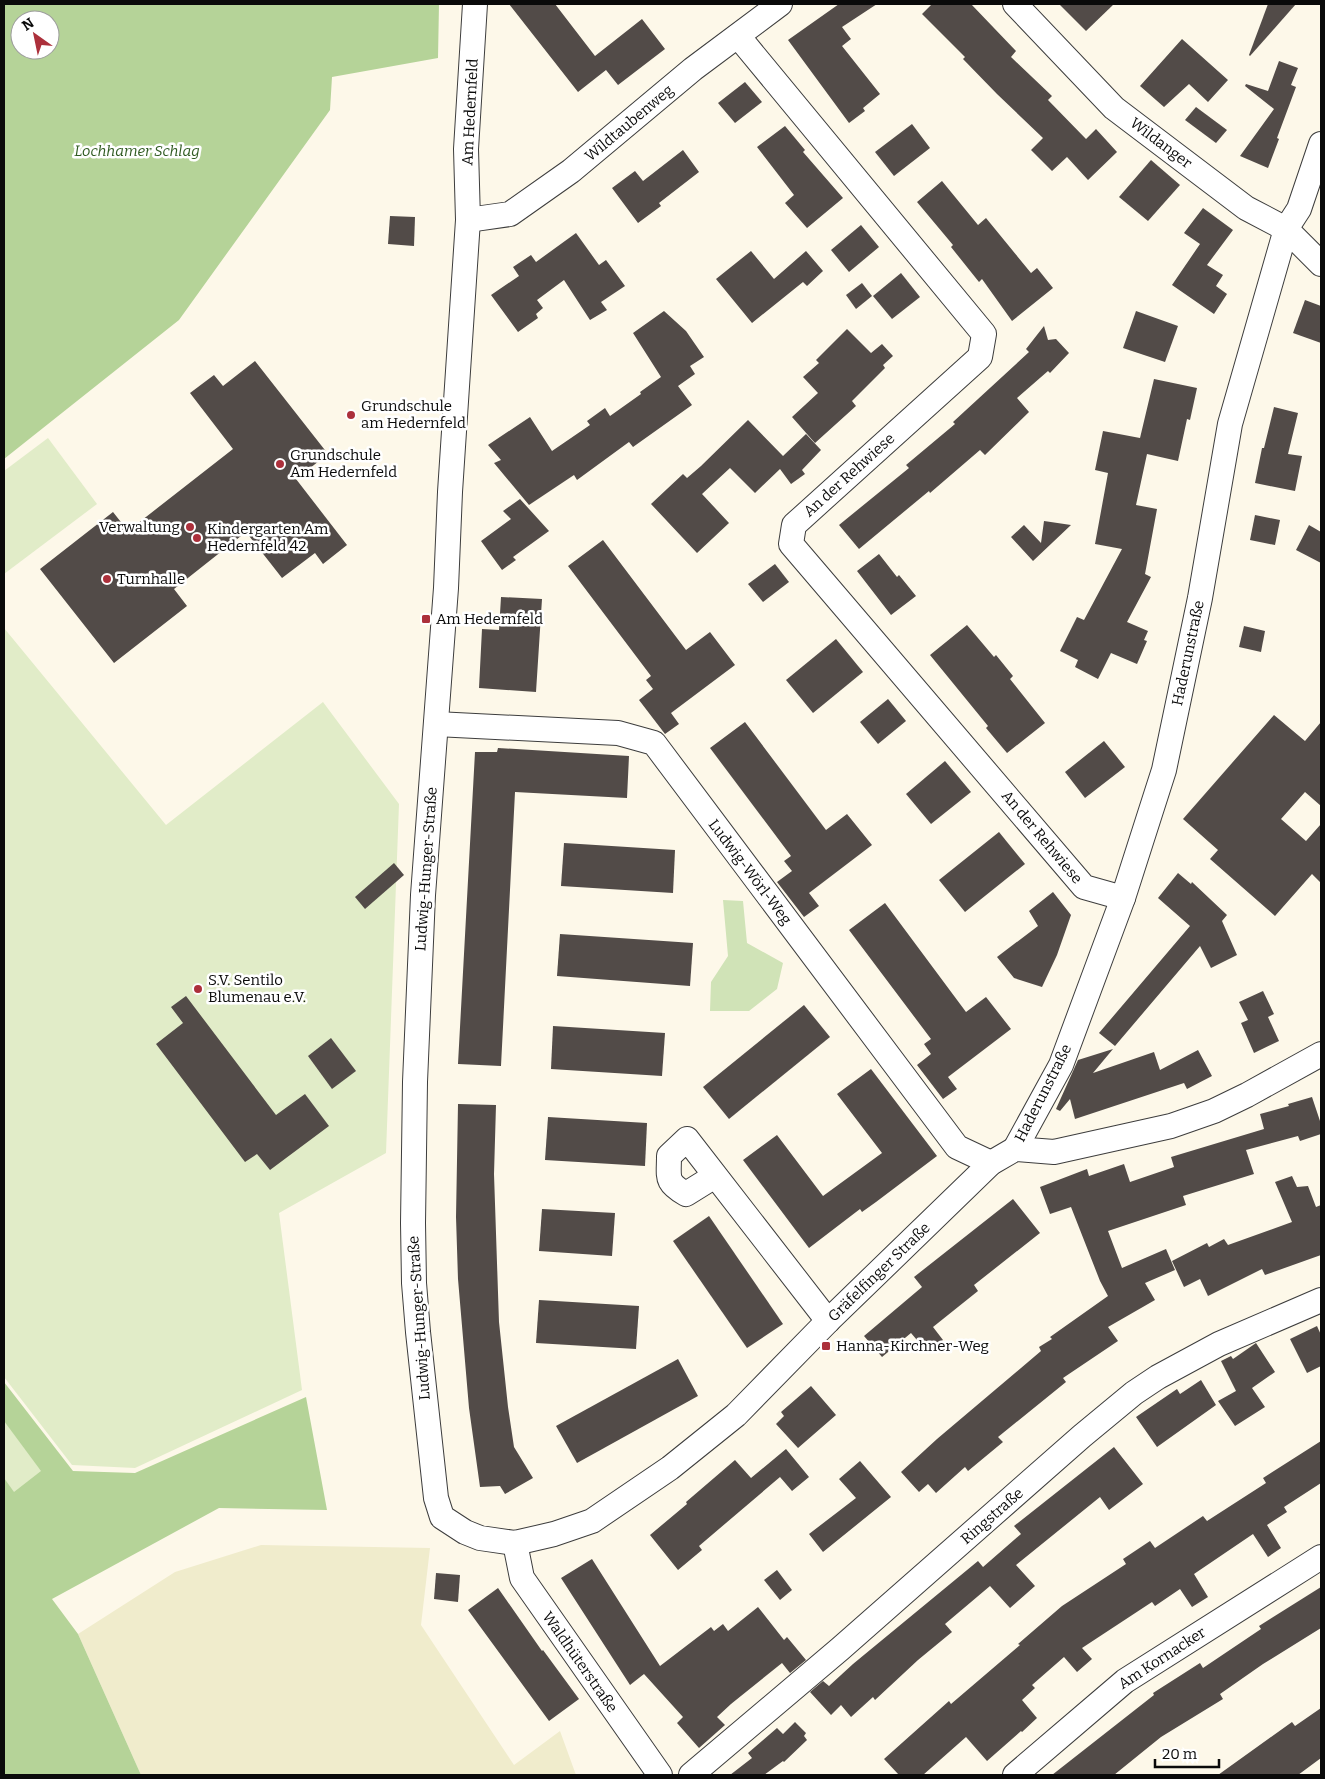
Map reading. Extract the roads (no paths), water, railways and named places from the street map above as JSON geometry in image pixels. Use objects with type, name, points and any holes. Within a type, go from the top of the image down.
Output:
[{"type":"street","name":"Am Hedernfeld","points":[[468,220],[466,149],[475,4]]},
{"type":"street","name":"Wildtaubenweg","points":[[468,220],[510,214],[571,171],[693,70],[780,4]]},
{"type":"street","name":"Wildanger","points":[[1015,4],[1114,108],[1246,208],[1286,228],[1321,264]]},
{"type":"street","name":"An der Rehwiese","points":[[738,36],[984,334],[980,357],[794,525],[791,544],[1084,887],[1123,898]]},
{"type":"street","name":"Haderunstraße","points":[[1015,1149],[1061,1065],[1123,898],[1164,770],[1200,598],[1230,424],[1286,228],[1299,209],[1321,144]]},
{"type":"street","name":"Ludwig-Hunger-Straße","points":[[442,1517],[436,1498],[414,1283],[415,1082],[420,968],[446,588],[450,492],[468,220]]},
{"type":"street","name":"Ludwig-Wörl-Weg","points":[[436,724],[618,733],[654,743],[957,1147],[991,1163]]},
{"type":"street","points":[[1015,1149],[1054,1152],[1171,1126],[1214,1111],[1321,1054]]},
{"type":"street","name":"Gräfelfinger Straße","points":[[442,1517],[459,1529],[480,1538],[515,1543],[554,1534],[592,1521],[670,1468],[736,1415],[828,1321],[991,1163],[1015,1149]]},
{"type":"street","points":[[715,1176],[828,1321]]},
{"type":"street","name":"Ringstraße","points":[[691,1775],[840,1649],[1082,1436],[1134,1393],[1158,1377],[1219,1344],[1321,1300]]},
{"type":"street","name":"Waldhüterstraße","points":[[515,1543],[522,1578],[660,1775]]},
{"type":"street","name":"Am Kornacker","points":[[1015,1775],[1125,1680],[1321,1558]]},
{"type":"place","name":"Grundschule am Hedernfeld","points":[[351,415]]},
{"type":"place","name":"Grundschule Am Hedernfeld","points":[[280,464]]},
{"type":"place","name":"Verwaltung","points":[[190,527]]},
{"type":"place","name":"Kindergarten Am Hedernfeld 42","points":[[197,538]]},
{"type":"place","name":"Turnhalle","points":[[107,579]]},
{"type":"place","name":"Am Hedernfeld","points":[[426,619]]},
{"type":"place","name":"S.V. Sentilo Blumenau e.V.","points":[[198,989]]},
{"type":"place","name":"Hanna-Kirchner-Weg","points":[[826,1346]]},
{"type":"park label","name":"Lochhamer Schlag","points":[[137,151]]}]
